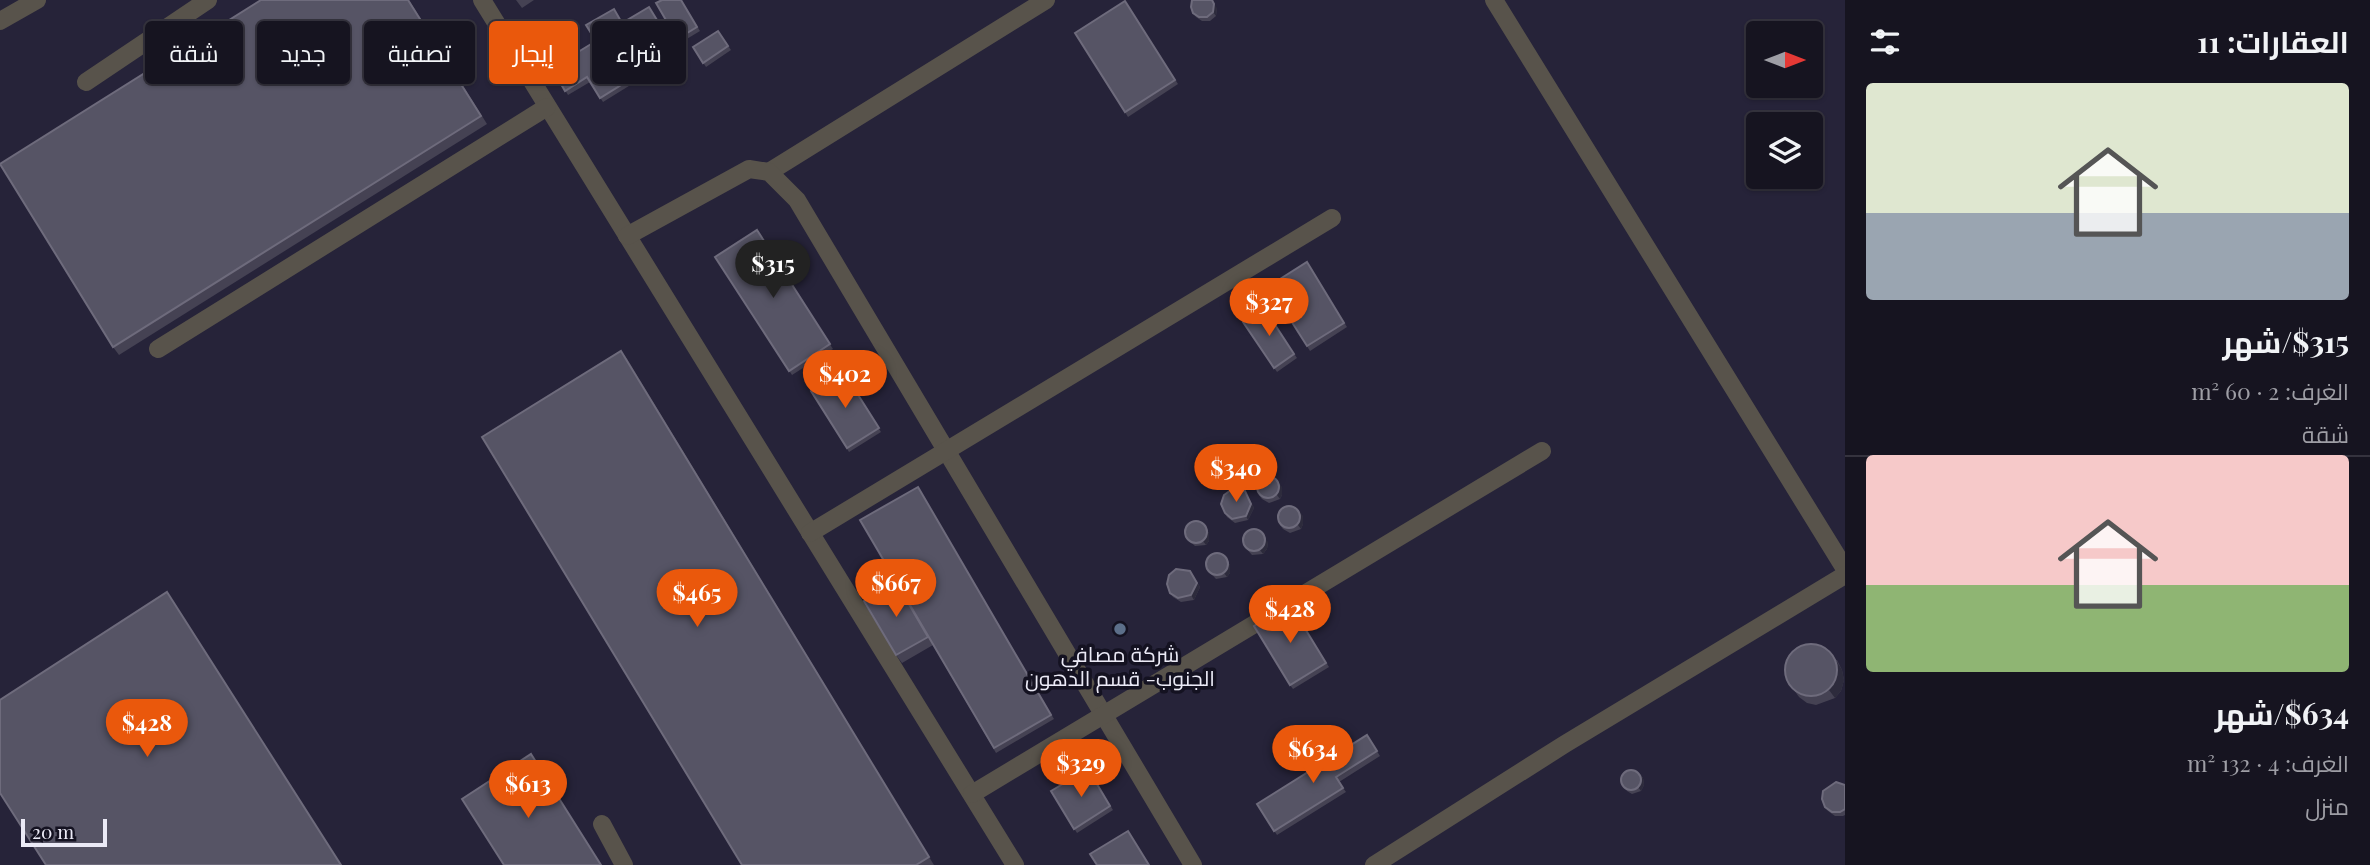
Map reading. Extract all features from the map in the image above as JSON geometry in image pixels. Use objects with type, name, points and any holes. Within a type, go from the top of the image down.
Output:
[{"type":"lane","points":[[0,21],[37,0]]},
{"type":"lane","points":[[86,82],[208,0]]},
{"type":"lane","points":[[482,0],[1016,865]]},
{"type":"lane","points":[[769,172],[1046,0]]},
{"type":"lane","points":[[1494,0],[1845,569]]},
{"type":"lane","points":[[158,349],[547,107]]},
{"type":"lane","points":[[626,236],[749,169],[769,172],[797,200],[1193,865]]},
{"type":"lane","points":[[810,533],[1332,218]]},
{"type":"lane","points":[[972,794],[1542,451]]},
{"type":"lane","points":[[1374,865],[1565,744],[1845,575]]},
{"type":"lane","points":[[602,824],[624,865]]},
{"type":"shaded area","points":[[0,0],[1845,0],[1845,865],[0,865]]},
{"type":"building","points":[[261,0],[408,0],[421,21],[364,21],[364,84],[461,84],[481,116],[113,347],[0,164],[145,73],[145,84],[243,84],[243,21],[228,21]]},
{"type":"building","points":[[662,0],[681,0],[697,27],[686,34],[686,21],[666,21],[656,3]]},
{"type":"building","points":[[1192,0],[1212,0],[1213,12],[1207,17],[1199,17],[1193,13]]},
{"type":"building","points":[[1125,1],[1175,80],[1125,112],[1075,33]]},
{"type":"building","points":[[649,7],[658,21],[625,21]]},
{"type":"building","points":[[614,9],[621,21],[593,21]]},
{"type":"building","points":[[592,22],[592,35],[586,25]]},
{"type":"building","points":[[718,31],[728,46],[703,63],[693,47]]},
{"type":"building","points":[[592,43],[592,84],[623,84],[600,98],[587,77],[578,83],[578,52]]},
{"type":"building","points":[[561,84],[576,84],[565,91]]},
{"type":"building","points":[[757,230],[830,344],[789,371],[715,257]]},
{"type":"building","points":[[1307,262],[1344,323],[1307,346],[1269,286]]},
{"type":"building","points":[[1264,308],[1294,354],[1274,368],[1243,322]]},
{"type":"building","points":[[621,351],[929,857],[916,865],[742,865],[482,437]]},
{"type":"building","points":[[843,371],[879,428],[847,448],[811,391]]},
{"type":"building","points":[[1268,476],[1276,479],[1279,487],[1276,495],[1268,498],[1260,495],[1257,487],[1260,479]]},
{"type":"building","points":[[918,487],[1051,715],[994,748],[860,520]]},
{"type":"building","points":[[1231,490],[1245,491],[1251,504],[1246,516],[1232,519],[1225,513],[1221,504],[1224,495]]},
{"type":"building","points":[[1289,506],[1297,509],[1300,517],[1297,525],[1289,528],[1281,525],[1278,517],[1281,509]]},
{"type":"building","points":[[1196,521],[1204,524],[1207,532],[1204,540],[1196,543],[1188,540],[1185,532],[1188,524]]},
{"type":"building","points":[[1254,529],[1262,532],[1265,540],[1262,548],[1254,551],[1246,548],[1243,540],[1246,532]]},
{"type":"building","points":[[1217,553],[1225,556],[1228,564],[1225,572],[1217,575],[1209,572],[1206,564],[1209,556]]},
{"type":"building","points":[[1176,569],[1190,571],[1197,583],[1191,595],[1178,598],[1170,593],[1167,584],[1169,575]]},
{"type":"building","points":[[896,582],[928,637],[896,655],[864,601]]},
{"type":"building","points":[[167,592],[341,865],[46,865],[0,793],[0,700]]},
{"type":"building","points":[[1290,604],[1326,663],[1290,685],[1254,626]]},
{"type":"building","points":[[1811,644],[1830,651],[1837,670],[1830,689],[1811,696],[1792,689],[1785,670],[1792,651]]},
{"type":"building","points":[[1367,735],[1377,751],[1336,777],[1343,788],[1274,831],[1257,804]]},
{"type":"building","points":[[531,754],[601,865],[504,865],[462,799]]},
{"type":"building","points":[[1088,769],[1110,806],[1074,829],[1051,791]]},
{"type":"building","points":[[1631,770],[1638,773],[1641,780],[1638,787],[1631,790],[1624,787],[1621,780],[1624,773]]},
{"type":"building","points":[[1836,782],[1845,785],[1845,809],[1832,812],[1825,807],[1823,791]]},
{"type":"building","points":[[1128,831],[1149,865],[1097,865],[1090,854]]},
{"type":"place","name":"شركة مصافي الجنوب- قسم الدهون","points":[[1120,629]]}]
